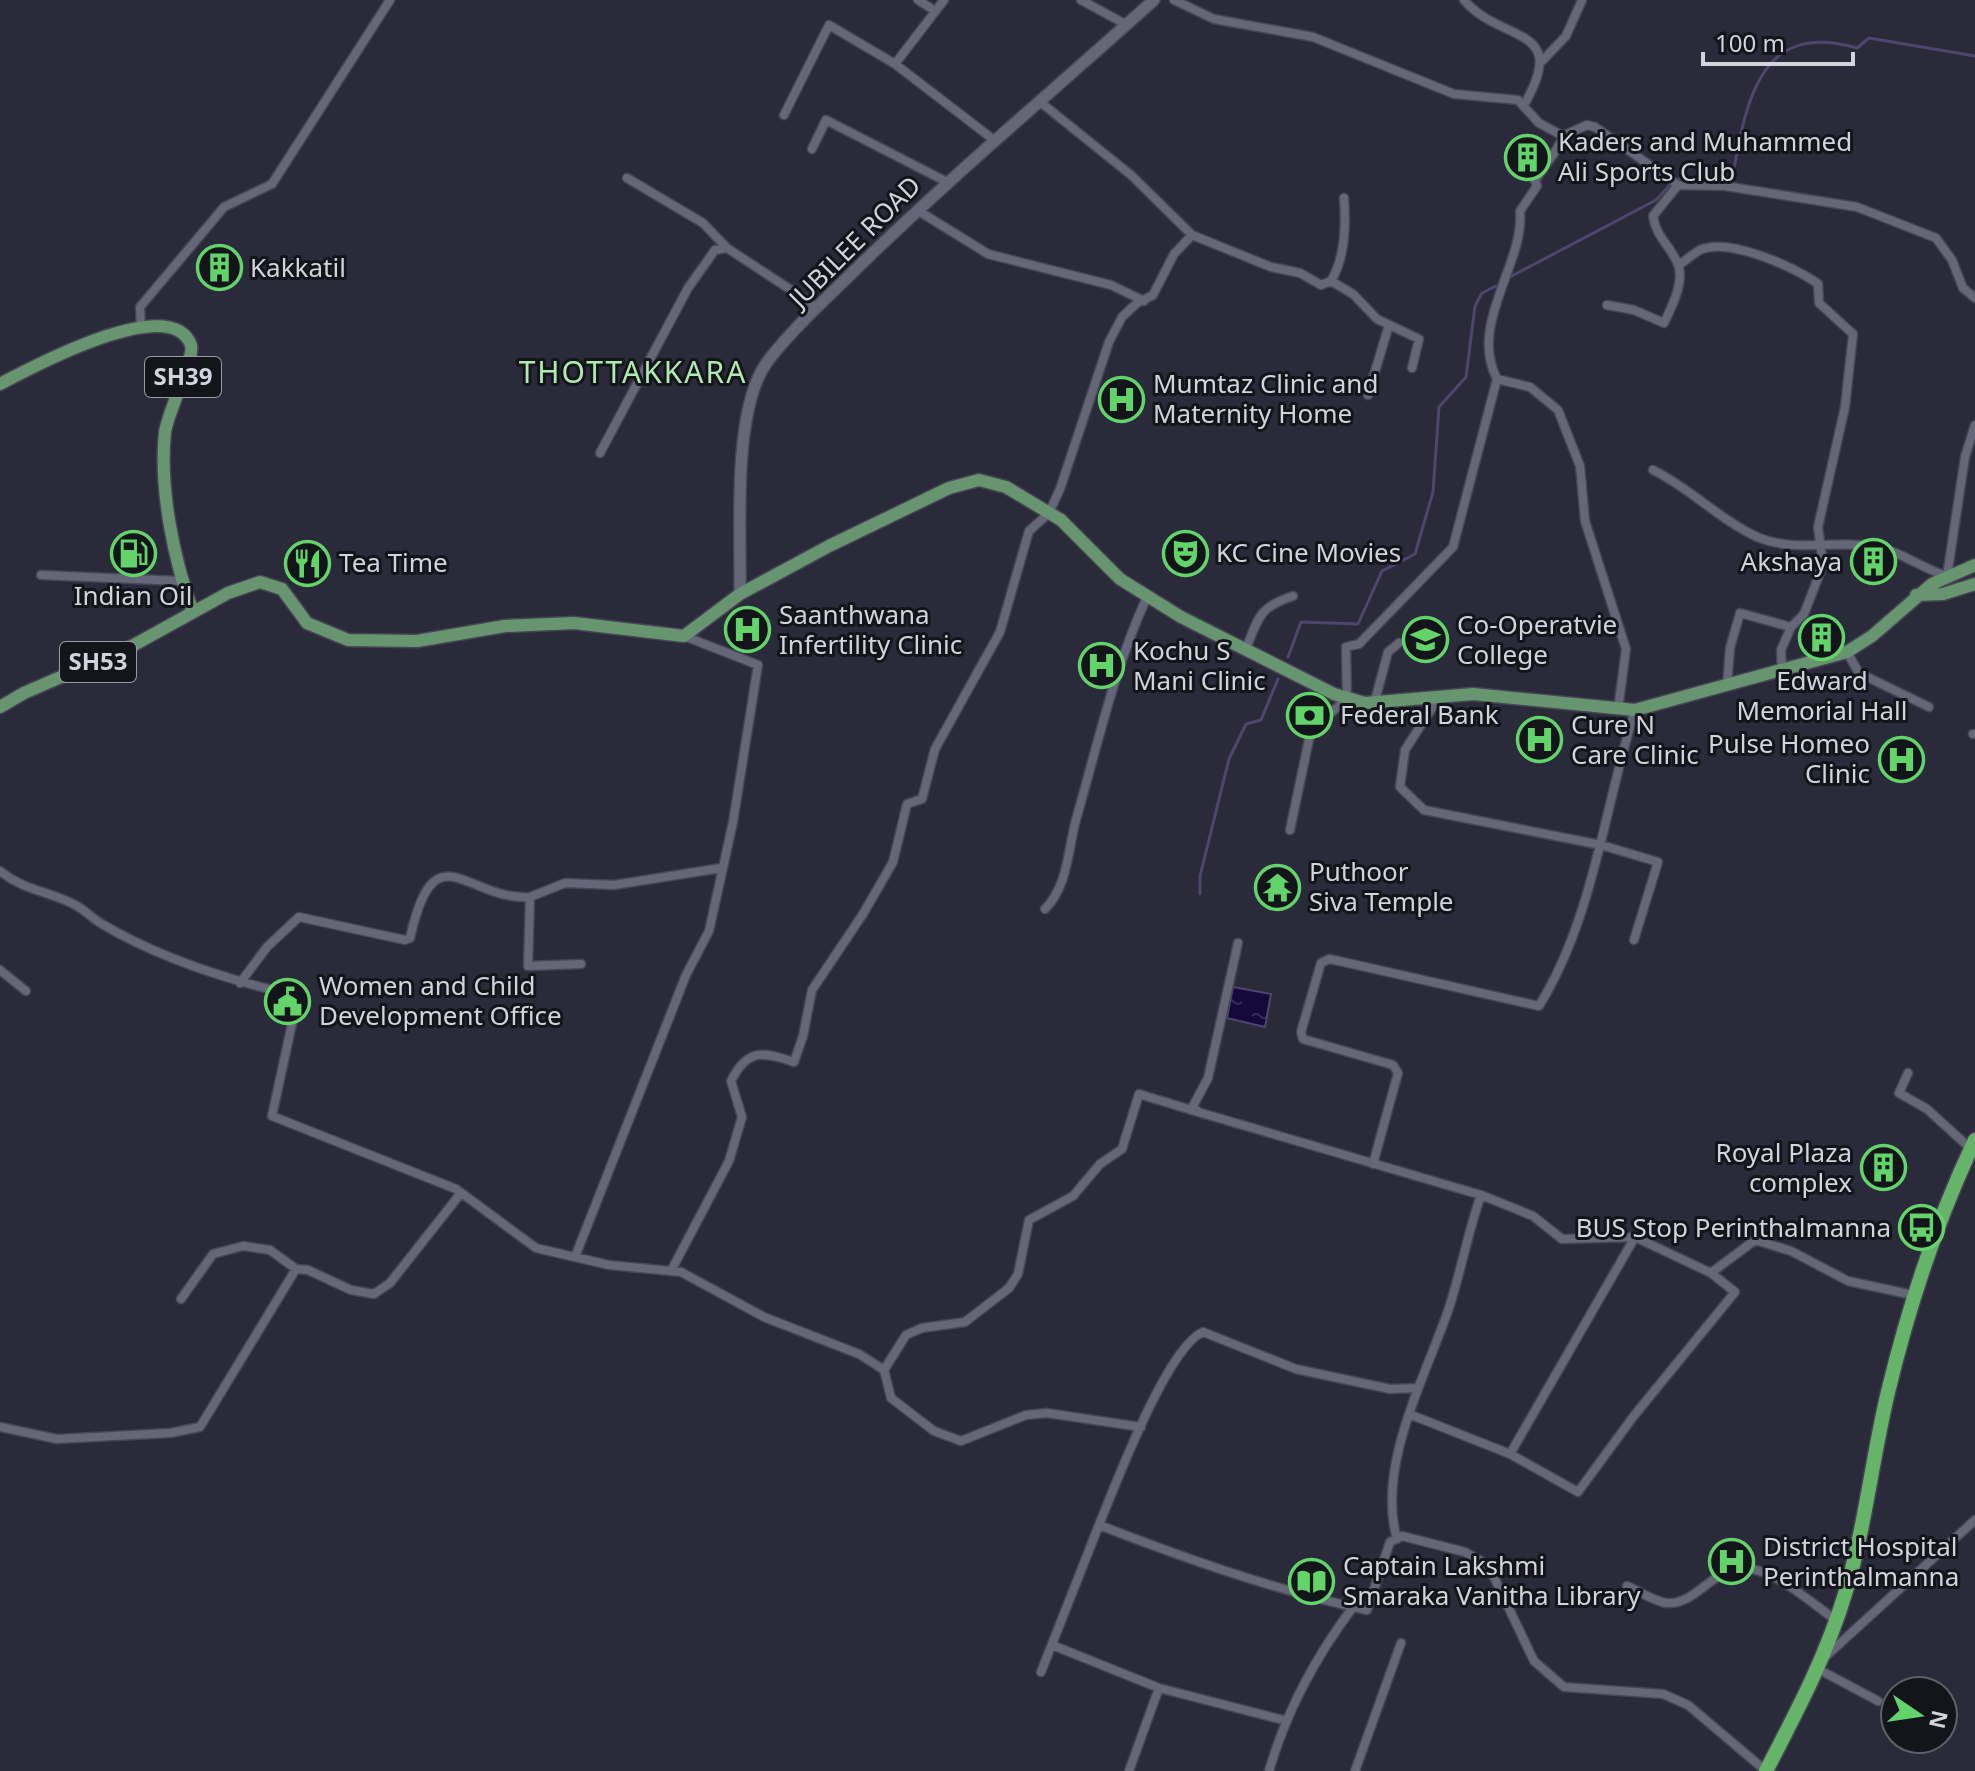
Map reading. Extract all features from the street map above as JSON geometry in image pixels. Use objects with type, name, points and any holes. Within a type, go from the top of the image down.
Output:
[{"type":"highway","points":[[1766,1771],[1821,1664],[1846,1591],[1888,1393],[1913,1295],[1932,1237],[1973,1145]]},
{"type":"main road","name":"JUBILEE ROAD","points":[[740,594],[744,438],[752,395],[762,369],[817,307],[917,210],[1154,0]]},
{"type":"main road","name":"SH39","points":[[0,384],[106,335],[141,329],[174,331],[191,345],[187,369],[175,393],[165,441],[166,478],[181,581],[193,612]]},
{"type":"main road","points":[[193,612],[247,584],[260,582],[282,589],[307,623],[348,640],[417,641],[505,626],[574,623],[684,636],[740,594],[829,546],[965,482],[992,482],[1049,513],[1076,533],[1120,579],[1147,597],[1245,651],[1347,699],[1374,704],[1491,695],[1635,710],[1847,652],[1872,636],[1916,595],[1947,576],[1975,565]]},
{"type":"main road","points":[[1916,595],[1943,594],[1975,584]]},
{"type":"main road","name":"SH53","points":[[0,707],[24,693],[132,646],[193,612]]},
{"type":"street","points":[[141,329],[140,307],[224,207],[272,184],[390,0]]},
{"type":"street","points":[[918,0],[935,11]]},
{"type":"street","points":[[895,64],[944,0]]},
{"type":"street","points":[[1081,0],[1127,25]]},
{"type":"street","points":[[1174,0],[1214,19],[1313,37],[1454,94],[1518,100],[1539,123],[1563,136]]},
{"type":"street","points":[[1464,0],[1536,47],[1542,61]]},
{"type":"street","points":[[1524,105],[1537,82],[1542,61],[1566,36],[1582,0]]},
{"type":"street","points":[[784,115],[829,25],[895,64],[994,140]]},
{"type":"street","points":[[1039,101],[1131,175],[1192,235],[1271,267],[1300,273],[1321,285],[1331,281],[1339,264],[1345,221],[1344,198]]},
{"type":"street","points":[[812,149],[826,120],[947,182]]},
{"type":"street","points":[[1290,830],[1311,730],[1347,699],[1346,647],[1359,644],[1453,547],[1497,379],[1489,364],[1490,334],[1507,265],[1522,232],[1520,211],[1537,186],[1535,181],[1542,168],[1557,152],[1563,136],[1587,125],[1595,127],[1678,185],[1725,186],[1857,207],[1914,229],[1936,238],[1952,260],[1963,288],[1975,298]]},
{"type":"street","points":[[627,178],[703,223],[727,248],[817,307]]},
{"type":"street","points":[[1607,305],[1634,310],[1664,323],[1679,291],[1679,265],[1655,233],[1653,216],[1678,185]]},
{"type":"street","points":[[917,210],[988,254],[1111,285],[1144,301]]},
{"type":"street","points":[[671,1271],[698,1225],[729,1161],[742,1117],[731,1081],[740,1062],[755,1055],[772,1055],[794,1062],[812,990],[863,914],[893,862],[907,804],[922,799],[935,749],[1000,632],[1029,531],[1049,513],[1109,342],[1122,317],[1153,295],[1174,254],[1192,235]]},
{"type":"street","points":[[600,453],[688,288],[715,250],[727,248]]},
{"type":"street","points":[[1679,265],[1702,249],[1738,249],[1771,260],[1818,284],[1819,303],[1853,334],[1845,407],[1818,527],[1823,565],[1804,614],[1791,627],[1781,650],[1782,672]]},
{"type":"street","points":[[1331,281],[1353,294],[1368,312],[1419,339],[1412,368]]},
{"type":"street","points":[[1368,395],[1389,325]]},
{"type":"street","points":[[1497,379],[1530,387],[1558,410],[1580,466],[1585,521],[1626,649],[1618,710]]},
{"type":"street","points":[[1653,470],[1758,537],[1795,547],[1847,542],[1890,550],[1947,576],[1965,457],[1975,425]]},
{"type":"street","points":[[41,575],[181,581]]},
{"type":"street","points":[[1245,651],[1264,610],[1270,604],[1293,596]]},
{"type":"street","points":[[1045,909],[1067,868],[1073,830],[1104,722],[1131,632],[1147,597]]},
{"type":"street","points":[[1727,686],[1730,648],[1740,613],[1791,627]]},
{"type":"street","points":[[575,1257],[686,975],[709,931],[733,822],[758,665],[684,636]]},
{"type":"street","points":[[1374,704],[1388,652],[1399,643]]},
{"type":"street","points":[[1847,652],[1859,673],[1929,707]]},
{"type":"street","points":[[1439,697],[1405,750],[1400,787],[1424,810],[1601,845],[1658,862],[1634,940]]},
{"type":"street","points":[[1373,1164],[1398,1073],[1393,1065],[1303,1039],[1301,1032],[1321,963],[1329,959],[1539,1006],[1552,985],[1574,931],[1601,845],[1635,710]]},
{"type":"street","points":[[240,983],[267,947],[299,917],[405,940],[410,938],[422,899],[439,878],[450,875],[512,898],[530,897],[565,883],[614,885],[721,868]]},
{"type":"street","points":[[0,871],[17,885],[76,905],[102,924],[240,983],[298,996],[272,1116],[461,1193],[536,1248],[609,1265],[671,1271],[703,1281],[764,1317],[859,1354],[884,1370],[891,1398],[934,1431],[961,1441],[1026,1415],[1047,1413],[1141,1427]]},
{"type":"street","points":[[530,897],[528,966],[581,964]]},
{"type":"street","points":[[1198,1112],[1193,1106],[1208,1078],[1238,943]]},
{"type":"street","points":[[0,970],[26,991]]},
{"type":"street","points":[[1908,1073],[1899,1093],[1927,1109],[1973,1145]]},
{"type":"street","points":[[884,1370],[906,1335],[922,1328],[965,1322],[1009,1288],[1018,1274],[1029,1220],[1073,1196],[1100,1164],[1122,1149],[1139,1094],[1481,1195],[1533,1216],[1562,1239],[1635,1237],[1711,1273],[1735,1292],[1625,1427],[1578,1492],[1510,1454],[1409,1414]]},
{"type":"street","points":[[181,1299],[213,1254],[228,1248],[270,1250],[296,1269],[308,1270],[351,1290],[374,1294],[390,1283],[461,1193]]},
{"type":"street","points":[[1397,1539],[1392,1502],[1409,1414],[1449,1307],[1481,1195]]},
{"type":"street","points":[[1510,1454],[1635,1237]]},
{"type":"street","points":[[1711,1273],[1755,1240],[1791,1251],[1848,1281],[1913,1295]]},
{"type":"street","points":[[0,1427],[57,1439],[170,1433],[200,1427],[296,1269]]},
{"type":"street","points":[[1041,1672],[1141,1427],[1185,1346],[1203,1332],[1296,1369],[1390,1389],[1418,1388]]},
{"type":"street","points":[[1878,1701],[1821,1664],[1975,1520]]},
{"type":"street","points":[[1099,1525],[1214,1569],[1299,1595],[1367,1610],[1390,1542],[1402,1536],[1465,1552],[1481,1561],[1494,1577],[1534,1661],[1564,1687],[1663,1694],[1688,1705],[1766,1771]]},
{"type":"street","points":[[1627,1586],[1666,1603],[1682,1601],[1727,1570],[1745,1568],[1764,1572],[1836,1620]]},
{"type":"street","points":[[1269,1771],[1287,1721],[1325,1645],[1353,1607]]},
{"type":"street","points":[[1355,1771],[1401,1643]]},
{"type":"street","points":[[1052,1645],[1159,1688],[1287,1721]]},
{"type":"street","points":[[1129,1771],[1159,1688]]},
{"type":"water","points":[[1233,987],[1271,994],[1265,1027],[1227,1018]]},
{"type":"waterway","points":[[1679,179],[1732,179],[1751,97],[1762,75],[1777,57],[1797,46],[1823,42],[1857,48],[1869,38],[1975,56]]},
{"type":"waterway","points":[[1510,277],[1656,200],[1669,186]]},
{"type":"waterway","points":[[1288,657],[1301,622],[1358,624],[1382,571],[1415,554],[1433,492],[1439,407],[1466,377],[1475,306],[1482,293],[1496,286]]},
{"type":"waterway","points":[[1200,894],[1200,876],[1229,759],[1246,724],[1261,720],[1278,679]]},
{"type":"place","name":"Kaders and Muhammed Ali Sports Club","points":[[1527,157]]},
{"type":"place","name":"Kakkatil","points":[[219,268]]},
{"type":"place","name":"Mumtaz Clinic and Maternity Home","points":[[1122,399]]},
{"type":"place","name":"Indian Oil","points":[[133,553]]},
{"type":"place","name":"KC Cine Movies","points":[[1185,553]]},
{"type":"place","name":"Akshaya","points":[[1873,562]]},
{"type":"place","name":"Tea Time","points":[[308,563]]},
{"type":"place","name":"Saanthwana Infertility Clinic","points":[[748,630]]},
{"type":"place","name":"Edward Memorial Hall","points":[[1822,638]]},
{"type":"place","name":"Co-Operatvie College","points":[[1426,640]]},
{"type":"place","name":"Kochu S Mani Clinic","points":[[1102,666]]},
{"type":"place","name":"Federal Bank","points":[[1309,715]]},
{"type":"place","name":"Cure N Care Clinic","points":[[1540,740]]},
{"type":"place","name":"Pulse Homeo Clinic","points":[[1901,759]]},
{"type":"place","name":"Puthoor Siva Temple","points":[[1278,887]]},
{"type":"place","name":"Women and Child Development Office","points":[[288,1001]]},
{"type":"place","name":"Royal Plaza complex","points":[[1883,1168]]},
{"type":"place","name":"BUS Stop Perinthalmanna","points":[[1922,1228]]},
{"type":"place","name":"District Hospital Perinthalmanna","points":[[1732,1562]]},
{"type":"place","name":"Captain Lakshmi Smaraka Vanitha Library","points":[[1312,1581]]},
{"type":"district","name":"THOTTAKKARA","points":[[633,373]]}]
